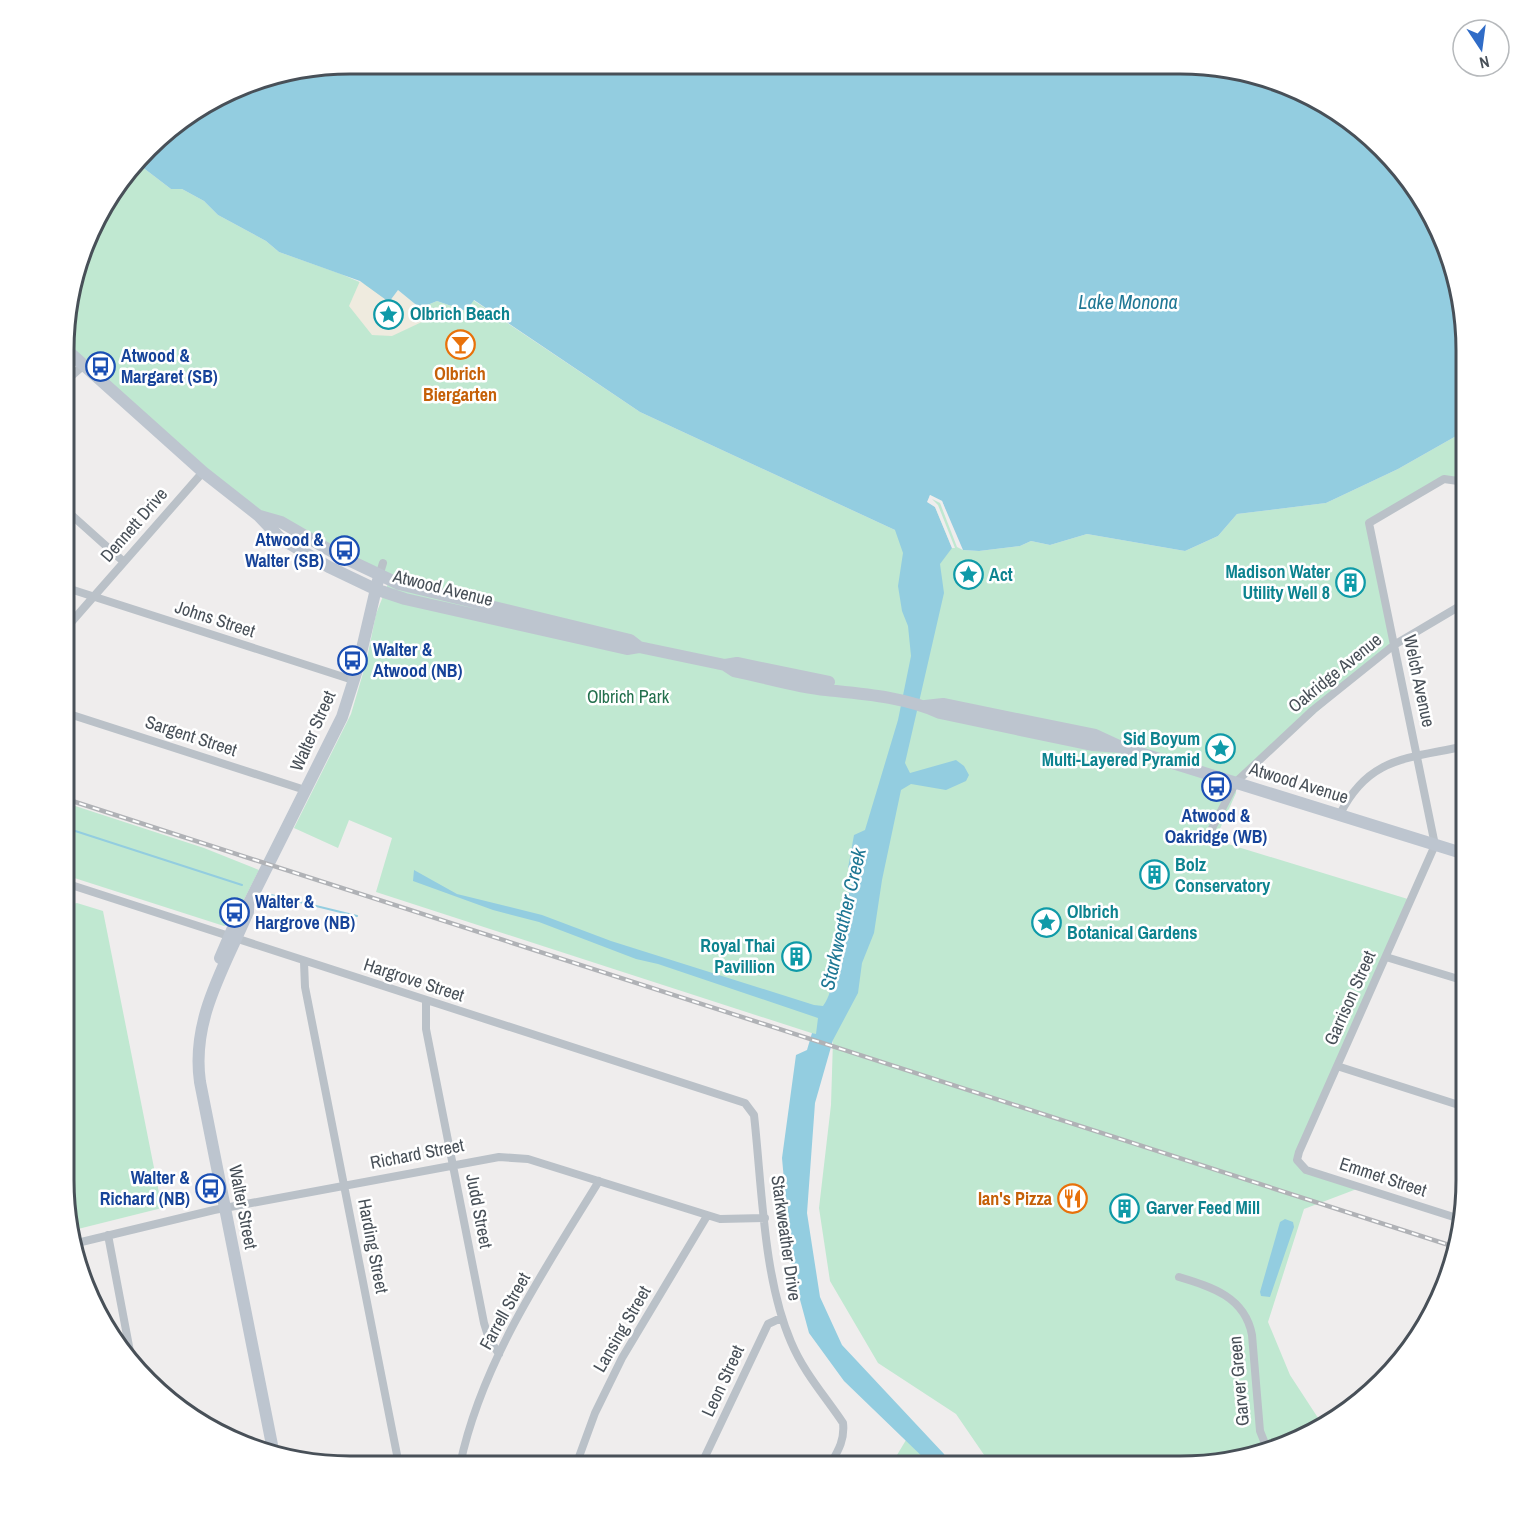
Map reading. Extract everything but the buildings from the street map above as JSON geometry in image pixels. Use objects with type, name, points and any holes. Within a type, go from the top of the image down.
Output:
[{"type":"street","name":"Atwood Avenue","points":[[74,356],[203,472],[259,516],[280,538],[375,589],[463,614],[627,649],[639,647],[725,665],[734,671],[757,676],[924,706],[940,713],[1103,747],[1121,747],[1456,851]]},
{"type":"street","points":[[74,374],[84,365]]},
{"type":"street","name":"Dennett Drive","points":[[74,619],[203,472]]},
{"type":"street","name":"Welch Avenue","points":[[1436,845],[1369,523],[1444,479],[1456,481]]},
{"type":"street","name":"Atwood Avenue","points":[[259,516],[281,522],[379,576],[438,595],[630,640],[639,647]]},
{"type":"street","points":[[74,518],[124,562]]},
{"type":"street","name":"Walter Street","points":[[272,1444],[197,1060],[200,1029],[241,909],[248,905],[339,723],[353,680],[383,563]]},
{"type":"street","name":"Johns Street","points":[[74,590],[353,680]]},
{"type":"street","name":"Oakridge Avenue","points":[[1208,836],[1236,782],[1313,710],[1394,645],[1456,608]]},
{"type":"street","name":"Sargent Street","points":[[74,716],[305,790]]},
{"type":"street","points":[[1340,814],[1354,788],[1369,775],[1386,765],[1456,748]]},
{"type":"street","name":"Garrison Street","points":[[1299,1164],[1299,1152],[1436,845]]},
{"type":"street","name":"Hargrove Street","points":[[74,886],[745,1103],[751,1108]]},
{"type":"street","points":[[1386,957],[1456,978]]},
{"type":"street","name":"Harding Street","points":[[304,962],[305,987],[397,1456]]},
{"type":"street","name":"Judd Street","points":[[426,1001],[426,1029],[484,1323],[489,1339],[499,1354]]},
{"type":"street","points":[[1337,1066],[1456,1104]]},
{"type":"street","name":"Starkweather Drive","points":[[751,1108],[772,1276],[781,1318],[801,1364],[843,1427],[840,1448],[835,1456]]},
{"type":"street","name":"Richard Street","points":[[81,1242],[225,1208],[484,1158],[521,1158],[707,1216],[740,1220],[765,1218]]},
{"type":"street","name":"Emmet Street","points":[[1299,1164],[1306,1170],[1453,1217]]},
{"type":"street","name":"Farrell Street","points":[[463,1456],[499,1354],[599,1181]]},
{"type":"street","name":"Lansing Street","points":[[579,1456],[595,1413],[622,1358],[707,1216]]},
{"type":"street","points":[[108,1235],[129,1344]]},
{"type":"street","name":"Garver Green","points":[[1179,1277],[1227,1295],[1248,1319],[1252,1335],[1260,1431],[1264,1442]]},
{"type":"street","name":"Leon Street","points":[[705,1456],[768,1324],[781,1318]]},
{"type":"green space","name":"Olbrich Park","points":[[143,167],[171,189],[182,189],[204,201],[218,215],[266,241],[279,252],[341,274],[420,308],[437,301],[466,311],[473,300],[640,412],[895,530],[927,502],[930,495],[942,501],[963,550],[979,551],[1020,546],[1031,541],[1050,545],[1087,534],[1185,551],[1218,536],[1237,514],[1326,503],[1398,469],[1456,436],[1456,479],[1452,478],[1369,523],[1394,645],[1236,782],[1236,793],[1215,840],[1411,900],[1299,1152],[1299,1164],[1362,1187],[1304,1209],[1268,1322],[1290,1375],[1318,1418],[1268,1441],[1215,1453],[1179,1456],[985,1456],[956,1414],[878,1363],[830,1281],[819,1208],[831,1105],[833,1040],[376,892],[392,838],[349,820],[338,848],[294,828],[351,714],[366,663],[376,614],[391,576],[259,516],[74,356],[76,314],[88,261],[102,228],[120,196]]},
{"type":"green space","points":[[74,806],[204,848],[259,870],[232,923],[224,926],[74,878]]},
{"type":"green space","points":[[74,904],[103,911],[162,1208],[78,1229],[74,1197]]},
{"type":"green space","points":[[906,1440],[923,1456],[896,1456]]},
{"type":"sand","name":"Olbrich Beach","points":[[360,281],[388,301],[398,290],[420,308],[426,320],[392,336],[372,335],[349,306]]},
{"type":"water","name":"Lake Monona","points":[[332,74],[1197,74],[1233,79],[1268,88],[1301,102],[1333,120],[1375,154],[1409,196],[1427,228],[1441,261],[1450,296],[1456,350],[1456,436],[1398,469],[1326,503],[1237,514],[1218,536],[1185,551],[1087,534],[1050,545],[1031,541],[1020,546],[979,551],[963,550],[959,546],[942,501],[930,495],[928,502],[935,507],[952,548],[940,564],[944,593],[905,763],[910,773],[956,760],[964,766],[969,775],[966,781],[946,790],[911,784],[901,790],[882,880],[874,933],[862,963],[858,993],[833,1040],[815,1103],[807,1213],[820,1297],[842,1345],[945,1456],[922,1456],[844,1381],[809,1333],[792,1270],[782,1158],[796,1055],[807,1050],[812,1033],[816,1034],[818,1018],[658,964],[636,959],[539,922],[493,910],[413,881],[414,870],[457,894],[542,915],[611,941],[823,1006],[830,992],[834,946],[855,872],[848,868],[854,835],[865,830],[898,720],[911,656],[908,626],[902,611],[898,586],[903,553],[895,530],[640,412],[474,300],[466,311],[437,301],[420,308],[398,290],[389,302],[360,281],[279,252],[266,241],[218,215],[204,201],[182,189],[171,189],[143,167],[168,142],[196,120],[228,102],[261,88],[314,76]]},
{"type":"water","points":[[1285,1219],[1293,1222],[1294,1227],[1270,1297],[1261,1296],[1260,1292],[1280,1222]]},
{"type":"pier","points":[[930,495],[942,501],[963,550],[957,547],[940,503],[932,499],[938,505],[955,548],[952,548],[935,507],[927,502]]},
{"type":"waterway","points":[[74,831],[242,885]]},
{"type":"waterway","points":[[271,895],[357,916]]},
{"type":"railway","points":[[74,802],[1447,1245]]},
{"type":"place","name":"Olbrich Beach","points":[[389,314]]},
{"type":"place","name":"Olbrich Biergarten","points":[[460,345]]},
{"type":"place","name":"Atwood & Margaret (SB)","points":[[100,366]]},
{"type":"place","name":"Atwood & Walter (SB)","points":[[345,550]]},
{"type":"place","name":"Act","points":[[968,575]]},
{"type":"place","name":"Madison Water Utility Well 8","points":[[1351,582]]},
{"type":"place","name":"Walter & Atwood (NB)","points":[[352,660]]},
{"type":"place","name":"Sid Boyum Multi-Layered Pyramid","points":[[1221,749]]},
{"type":"place","name":"Atwood & Oakridge (WB)","points":[[1216,787]]},
{"type":"place","name":"Bolz Conservatory","points":[[1154,875]]},
{"type":"place","name":"Walter & Hargrove (NB)","points":[[234,912]]},
{"type":"place","name":"Olbrich Botanical Gardens","points":[[1046,922]]},
{"type":"place","name":"Royal Thai Pavillion","points":[[796,956]]},
{"type":"place","name":"Walter & Richard (NB)","points":[[211,1188]]},
{"type":"place","name":"Ian's Pizza","points":[[1073,1199]]},
{"type":"place","name":"Garver Feed Mill","points":[[1125,1208]]},
{"type":"water label","name":"Starkweather Creek","points":[[843,919]]}]
